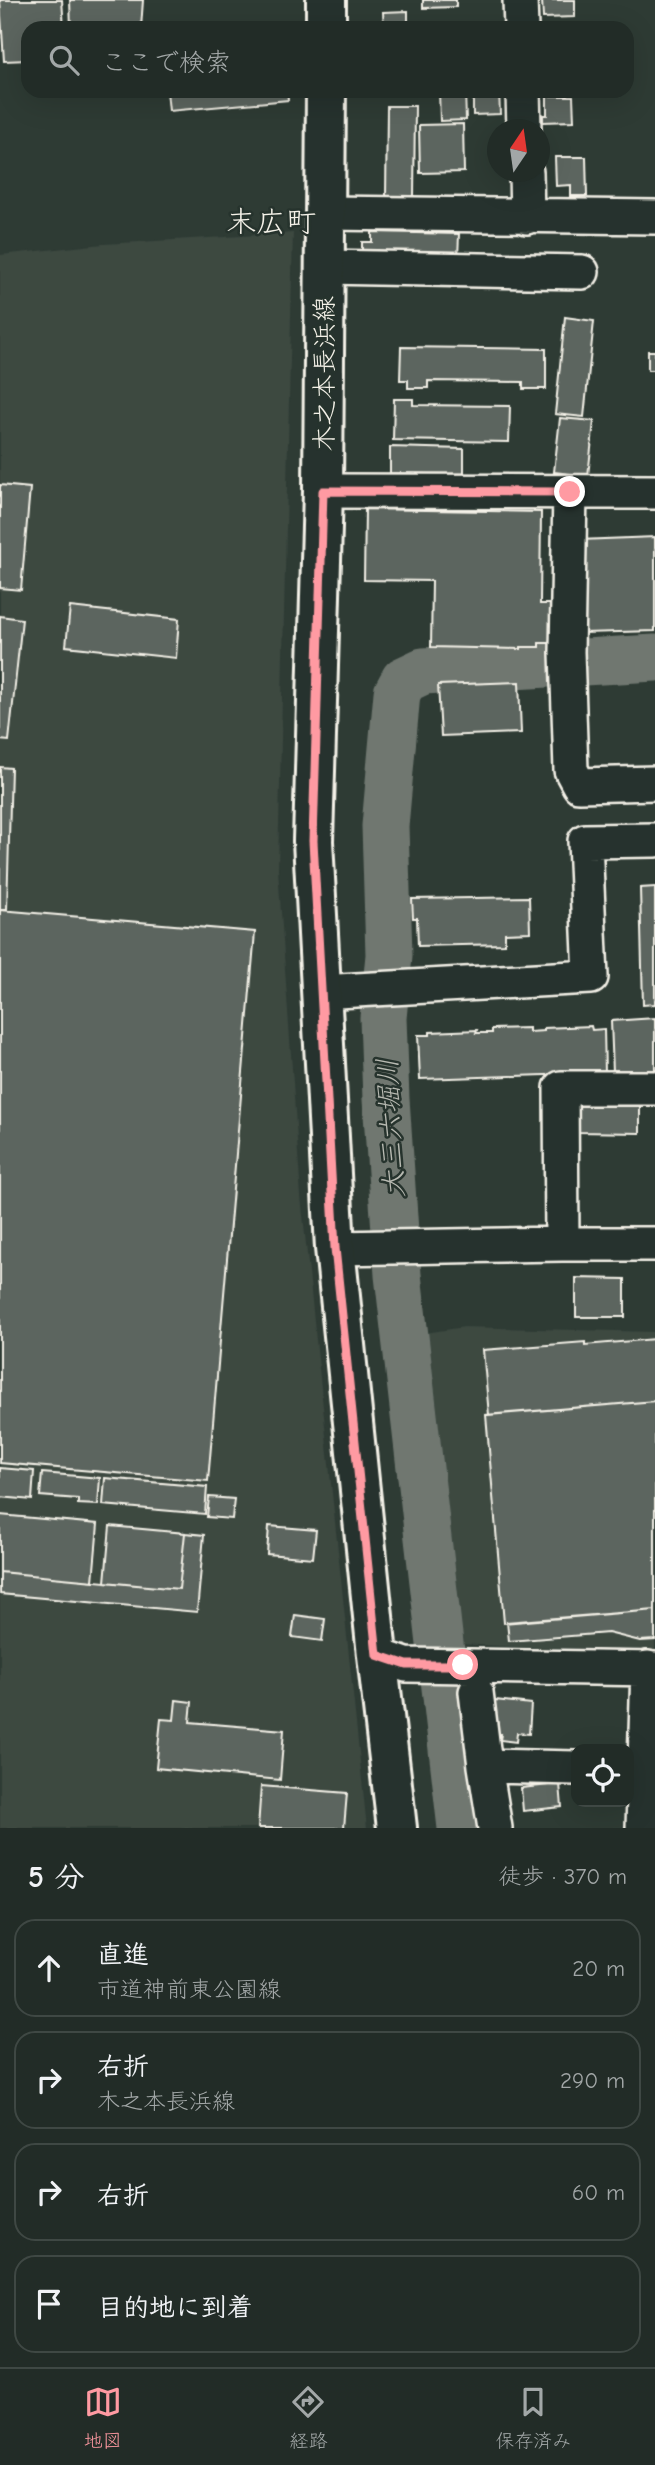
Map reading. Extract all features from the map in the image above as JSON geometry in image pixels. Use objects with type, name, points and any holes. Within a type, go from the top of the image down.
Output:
[{"type":"main road","points":[[326,0],[326,21]]},
{"type":"main road","name":"木之本長浜線","points":[[326,98],[323,491],[313,841],[335,1248],[397,1828]]},
{"type":"street","points":[[520,0],[521,21]]},
{"type":"street","points":[[523,98],[524,119]]},
{"type":"street","points":[[526,182],[527,217]]},
{"type":"street","points":[[325,213],[655,217]]},
{"type":"street","points":[[325,267],[582,272]]},
{"type":"street","points":[[323,491],[655,492]]},
{"type":"street","points":[[570,492],[568,664],[571,770],[579,785],[655,783]]},
{"type":"street","points":[[320,992],[591,977],[585,841],[655,840]]},
{"type":"street","points":[[562,1244],[561,1088],[655,1088]]},
{"type":"street","points":[[335,1248],[655,1244]]},
{"type":"street","points":[[377,1655],[407,1665],[425,1665],[470,1679],[652,1668],[636,1769],[643,1828]]},
{"type":"street","points":[[470,1679],[495,1828]]},
{"type":"street","points":[[485,1766],[571,1768]]},
{"type":"shaded area","points":[[293,233],[278,869],[301,1196],[367,1828],[0,1828],[0,255],[103,244]]},
{"type":"shaded area","points":[[464,1327],[655,1332],[655,1654],[458,1644],[425,1333]]},
{"type":"building","points":[[0,0],[62,0],[64,21],[21,21],[21,60],[4,61]]},
{"type":"building","points":[[70,0],[143,0],[142,21],[71,21]]},
{"type":"building","points":[[423,0],[456,0],[456,7],[423,8]]},
{"type":"building","points":[[542,0],[575,0],[575,17],[543,18]]},
{"type":"building","points":[[408,11],[408,21],[384,21],[383,12]]},
{"type":"building","points":[[168,98],[288,100],[169,111]]},
{"type":"building","points":[[439,98],[465,98],[466,120],[440,121]]},
{"type":"building","points":[[473,98],[499,98],[500,114],[473,115]]},
{"type":"building","points":[[547,98],[573,98],[574,121],[550,122],[550,119],[543,119],[543,115],[547,115]]},
{"type":"building","points":[[387,106],[415,106],[414,198],[386,198]]},
{"type":"building","points":[[463,124],[464,172],[420,173],[419,125]]},
{"type":"building","points":[[555,157],[586,157],[587,196],[571,196],[571,185],[556,186]]},
{"type":"building","points":[[372,232],[459,234],[458,258],[362,256],[362,242],[372,242]]},
{"type":"building","points":[[565,317],[594,321],[584,417],[555,414]]},
{"type":"building","points":[[401,347],[546,349],[546,389],[523,389],[523,382],[428,381],[428,388],[408,388],[408,380],[400,380]]},
{"type":"building","points":[[648,351],[655,351],[655,370],[648,370]]},
{"type":"building","points":[[394,399],[413,399],[413,405],[510,406],[509,442],[393,440]]},
{"type":"building","points":[[560,418],[594,421],[588,476],[554,472]]},
{"type":"building","points":[[390,447],[464,449],[464,475],[390,473]]},
{"type":"building","points":[[0,485],[30,488],[21,590],[0,588]]},
{"type":"building","points":[[365,509],[541,512],[540,604],[553,604],[557,643],[539,643],[539,647],[521,649],[431,647],[432,581],[364,580]]},
{"type":"building","points":[[655,537],[655,631],[583,633],[579,540]]},
{"type":"building","points":[[70,607],[179,619],[176,658],[66,646]]},
{"type":"building","points":[[0,616],[22,619],[9,741],[0,740]]},
{"type":"building","points":[[519,682],[521,733],[441,736],[438,685]]},
{"type":"building","points":[[0,767],[11,768],[7,910],[0,910]]},
{"type":"building","points":[[655,887],[655,1004],[643,1005],[640,888]]},
{"type":"building","points":[[529,897],[530,932],[505,933],[505,944],[418,946],[417,918],[413,918],[412,899]]},
{"type":"building","points":[[0,910],[255,932],[208,1481],[0,1463]]},
{"type":"building","points":[[655,1018],[655,1070],[613,1072],[611,1021]]},
{"type":"building","points":[[591,1026],[592,1030],[604,1029],[605,1073],[420,1079],[418,1035],[477,1030],[476,1033],[492,1033],[492,1029],[529,1028],[529,1032],[544,1031],[544,1028]]},
{"type":"building","points":[[577,1098],[640,1098],[640,1133],[577,1132]]},
{"type":"building","points":[[576,1278],[625,1279],[625,1317],[576,1317]]},
{"type":"building","points":[[655,1339],[655,1401],[489,1415],[483,1350]]},
{"type":"building","points":[[655,1401],[655,1610],[504,1623],[486,1415]]},
{"type":"building","points":[[0,1468],[34,1471],[32,1500],[0,1497]]},
{"type":"building","points":[[42,1473],[100,1478],[98,1505],[78,1504],[78,1499],[40,1496]]},
{"type":"building","points":[[105,1478],[207,1487],[205,1514],[103,1505]]},
{"type":"building","points":[[209,1497],[234,1499],[232,1519],[207,1517]]},
{"type":"building","points":[[0,1515],[98,1524],[93,1581],[0,1572]]},
{"type":"building","points":[[110,1526],[185,1533],[179,1589],[105,1582]]},
{"type":"building","points":[[269,1526],[316,1530],[313,1558],[267,1554]]},
{"type":"building","points":[[185,1533],[204,1535],[197,1612],[0,1594],[0,1572],[179,1589]]},
{"type":"building","points":[[655,1610],[655,1640],[640,1641],[608,1633],[509,1641],[507,1622]]},
{"type":"building","points":[[295,1615],[325,1619],[322,1641],[292,1637]]},
{"type":"building","points":[[176,1700],[192,1702],[190,1722],[284,1730],[280,1780],[156,1768],[161,1719],[174,1720]]},
{"type":"building","points":[[495,1700],[531,1704],[529,1734],[517,1733],[516,1742],[500,1740],[501,1734],[491,1734]]},
{"type":"building","points":[[560,1784],[562,1807],[523,1811],[521,1788]]},
{"type":"building","points":[[261,1786],[347,1793],[344,1828],[258,1828]]},
{"type":"waterway","name":"大三六堀川","points":[[461,1828],[398,1275],[386,1099],[383,1018],[389,955],[385,826],[397,693],[404,680],[423,671],[655,658]]},
{"type":"district","name":"末広町","points":[[271,222]]},
{"type":"route","points":[[463,1665],[407,1665],[377,1655],[335,1248],[320,992],[313,841],[323,491],[570,492]]}]
